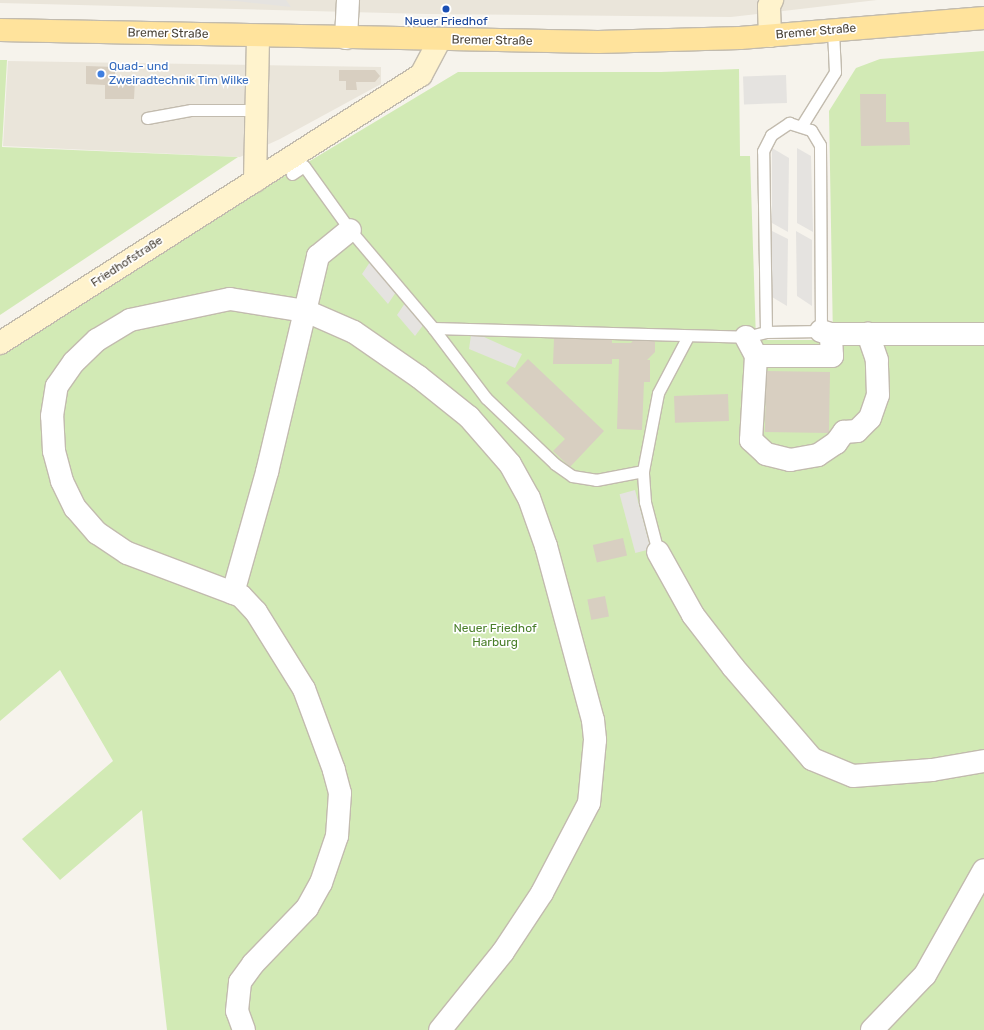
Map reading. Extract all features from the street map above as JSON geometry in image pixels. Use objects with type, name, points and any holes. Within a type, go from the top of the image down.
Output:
[{"type":"main road","name":"Bremer Straße","points":[[0,30],[598,42],[770,36],[984,18]]},
{"type":"street","points":[[346,38],[348,0]]},
{"type":"street","points":[[770,36],[769,6],[772,0]]},
{"type":"street","points":[[254,181],[258,36]]},
{"type":"street","name":"Friedhofstraße","points":[[0,343],[421,75],[440,40]]},
{"type":"street","points":[[233,593],[267,472],[318,256],[350,230]]},
{"type":"street","points":[[244,1030],[237,1011],[240,982],[253,964],[307,908],[321,883],[337,836],[340,793],[334,770],[304,689],[256,612],[241,596],[127,553],[97,533],[75,508],[62,481],[54,451],[52,416],[57,386],[74,362],[97,340],[130,320],[230,299],[306,312],[354,332],[418,377],[469,418],[510,464],[529,498],[546,546],[593,720],[595,740],[589,803],[542,893],[503,952],[440,1030]]},
{"type":"street","points":[[868,334],[877,360],[878,395],[870,418],[857,431],[844,432],[836,443],[818,455],[790,460],[766,454],[751,440],[751,346],[832,356],[826,333],[984,334]]},
{"type":"street","points":[[658,552],[693,615],[733,667],[812,759],[853,776],[932,770],[984,761]]},
{"type":"street","points":[[872,1030],[925,975],[984,870]]},
{"type":"lane","points":[[802,125],[835,72],[833,31]]},
{"type":"lane","points":[[147,118],[191,110],[256,110]]},
{"type":"lane","points":[[433,328],[688,336],[751,346],[766,332],[826,333],[820,145],[815,134],[802,125],[795,123],[782,125],[771,134],[764,146],[766,332]]},
{"type":"lane","points":[[292,174],[304,166],[350,230],[433,328],[486,398],[555,464],[572,476],[596,480],[643,471]]},
{"type":"lane","points":[[658,552],[646,502],[643,471],[658,393],[688,336]]},
{"type":"shaded area","points":[[0,0],[877,0],[731,17],[426,14],[0,3]]},
{"type":"shaded area","points":[[216,0],[286,0],[291,7],[236,1]]},
{"type":"shaded area","points":[[8,61],[381,67],[381,84],[280,139],[240,157],[3,146]]},
{"type":"shaded area","points":[[786,75],[787,103],[744,104],[743,77]]},
{"type":"shaded area","points":[[772,148],[789,158],[788,232],[772,223]]},
{"type":"shaded area","points":[[797,148],[811,156],[813,232],[797,223]]},
{"type":"shaded area","points":[[772,231],[788,239],[787,306],[772,297]]},
{"type":"shaded area","points":[[796,231],[812,240],[812,306],[797,296]]},
{"type":"shaded area","points":[[370,262],[396,292],[388,304],[362,274]]},
{"type":"shaded area","points":[[405,303],[424,324],[415,336],[397,315]]},
{"type":"shaded area","points":[[471,335],[484,337],[522,354],[515,368],[469,349]]},
{"type":"shaded area","points":[[635,490],[651,549],[635,553],[620,494]]},
{"type":"green space","name":"Neuer Friedhof Harburg","points":[[984,51],[984,1030],[167,1030],[142,810],[60,880],[22,839],[113,761],[60,670],[0,721],[0,347],[458,72],[661,72],[739,69],[740,156],[750,156],[756,340],[833,340],[829,111],[856,68],[880,59]]},
{"type":"green space","points":[[0,60],[7,60],[2,147],[238,157],[0,315]]},
{"type":"building","points":[[86,66],[115,67],[115,80],[135,80],[134,99],[105,99],[105,85],[86,84]]},
{"type":"building","points":[[339,70],[375,70],[380,76],[375,82],[356,82],[357,90],[346,90],[346,81],[339,81]]},
{"type":"building","points":[[860,94],[886,94],[886,122],[909,122],[910,145],[861,146]]},
{"type":"building","points":[[638,335],[647,335],[655,342],[655,352],[647,360],[650,360],[650,382],[644,382],[642,430],[617,429],[619,359],[612,359],[612,364],[553,364],[554,338],[612,339],[612,343],[631,343]]},
{"type":"building","points":[[528,359],[604,431],[570,467],[553,451],[565,439],[506,383]]},
{"type":"building","points":[[766,371],[830,372],[829,433],[765,432]]},
{"type":"building","points":[[728,394],[729,421],[675,423],[674,396]]},
{"type":"building","points":[[623,538],[627,556],[597,563],[593,545]]},
{"type":"building","points":[[605,596],[609,617],[591,620],[587,599]]},
{"type":"place","name":"Neuer Friedhof","points":[[446,9]]},
{"type":"place","name":"Quad- und Zweiradtechnik Tim Wilke","points":[[101,74]]}]
